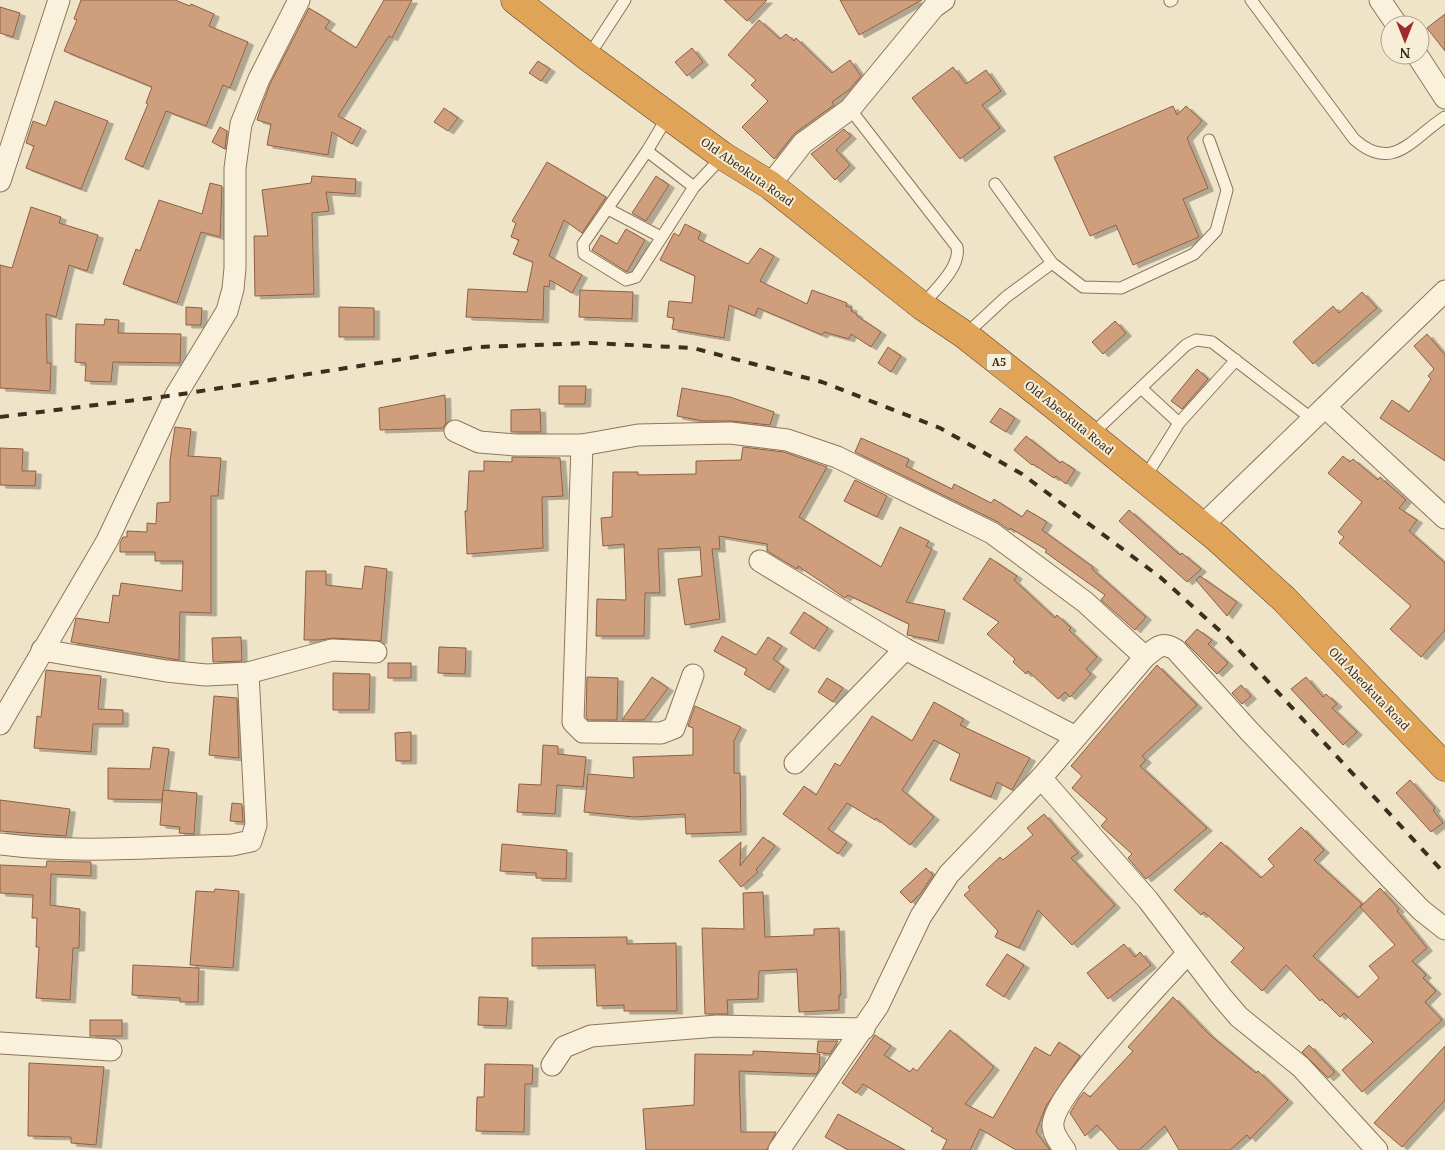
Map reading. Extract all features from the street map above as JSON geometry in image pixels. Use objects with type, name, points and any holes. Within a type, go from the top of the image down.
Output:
[{"type":"highway","name":"Old Abeokuta Road","points":[[515,0],[588,57],[723,156],[770,185],[922,306],[965,335],[1202,526],[1284,600],[1445,767]]},
{"type":"highway","points":[[544,0],[550,28]]},
{"type":"street","points":[[0,181],[6,141],[59,0]]},
{"type":"street","points":[[0,724],[107,541],[176,394],[227,311],[233,289],[235,268],[235,168],[241,124],[256,86],[299,0]]},
{"type":"street","points":[[770,185],[803,143],[850,109],[934,7],[944,0]]},
{"type":"street","points":[[1380,0],[1390,15]]},
{"type":"street","points":[[1423,65],[1445,98]]},
{"type":"street","points":[[1202,526],[1445,291]]},
{"type":"street","points":[[1318,413],[1445,518]]},
{"type":"street","points":[[455,431],[479,442],[582,445],[638,435],[730,433],[788,440],[838,457],[992,533],[1085,602],[1145,657]]},
{"type":"street","points":[[582,445],[573,722],[582,732],[661,733],[674,728],[693,675]]},
{"type":"street","points":[[760,561],[905,649],[1076,737]]},
{"type":"street","points":[[779,1150],[864,1029],[878,1006],[921,916],[949,874],[1041,778],[1145,657],[1160,645],[1167,645],[1176,650],[1250,732],[1420,910],[1445,929]]},
{"type":"street","points":[[795,763],[905,649]]},
{"type":"street","points":[[42,650],[176,672],[206,675],[248,672],[332,650],[376,652]]},
{"type":"street","points":[[0,844],[42,848],[101,849],[232,845],[251,841],[256,825],[248,672]]},
{"type":"street","points":[[1041,778],[1148,900],[1239,1016],[1301,1067],[1377,1150]]},
{"type":"street","points":[[1065,1150],[1057,1141],[1052,1126],[1055,1116],[1074,1082],[1188,953]]},
{"type":"street","points":[[552,1065],[564,1047],[591,1036],[717,1026],[864,1029]]},
{"type":"street","points":[[0,1043],[111,1050]]},
{"type":"lane","points":[[588,57],[625,0]]},
{"type":"lane","points":[[1251,0],[1354,139],[1367,151],[1383,154],[1399,152],[1445,117]]},
{"type":"lane","points":[[850,109],[957,247],[958,254],[955,263],[922,306]]},
{"type":"lane","points":[[668,116],[608,209],[582,244],[584,254],[626,280],[636,277],[694,187],[723,156]]},
{"type":"lane","points":[[995,184],[1052,263],[1083,287],[1121,288],[1194,254],[1216,231],[1227,190],[1209,140]]},
{"type":"lane","points":[[646,151],[694,187]]},
{"type":"lane","points":[[608,209],[661,236]]},
{"type":"lane","points":[[965,335],[1006,296],[1052,263]]},
{"type":"lane","points":[[1091,435],[1186,345],[1196,340],[1212,342],[1236,360],[1318,413]]},
{"type":"lane","points":[[1144,479],[1179,422],[1236,360]]},
{"type":"lane","points":[[1141,388],[1179,422]]},
{"type":"building","points":[[81,0],[175,0],[190,6],[191,4],[214,14],[209,26],[248,42],[230,88],[223,85],[206,126],[166,111],[143,167],[125,159],[148,104],[146,103],[152,87],[64,51],[77,20],[74,19]]},
{"type":"building","points":[[384,0],[412,0],[392,38],[389,36],[338,116],[361,128],[352,144],[332,132],[328,155],[267,145],[271,124],[257,120],[270,84],[309,8],[330,21],[325,28],[356,48]]},
{"type":"building","points":[[724,0],[767,0],[747,21]]},
{"type":"building","points":[[840,0],[922,0],[859,35]]},
{"type":"building","points":[[0,7],[20,13],[13,37],[0,33]]},
{"type":"building","points":[[1445,14],[1445,51],[1430,32],[1430,26]]},
{"type":"building","points":[[759,20],[780,39],[786,34],[794,41],[796,38],[832,73],[850,60],[861,76],[849,90],[832,102],[834,105],[795,133],[774,159],[742,127],[768,101],[751,85],[756,80],[728,55]]},
{"type":"building","points":[[692,48],[703,62],[687,76],[675,62]]},
{"type":"building","points":[[538,61],[550,69],[541,81],[529,73]]},
{"type":"building","points":[[953,67],[966,84],[986,70],[1001,91],[982,105],[1000,128],[960,159],[912,98]]},
{"type":"building","points":[[55,101],[108,121],[81,189],[26,168],[34,146],[26,143],[33,121],[46,126]]},
{"type":"building","points":[[1173,106],[1177,115],[1186,106],[1202,121],[1187,138],[1208,188],[1183,199],[1199,237],[1133,265],[1116,225],[1090,236],[1054,157]]},
{"type":"building","points":[[444,108],[458,118],[448,131],[434,122]]},
{"type":"building","points":[[220,127],[227,131],[225,149],[212,142]]},
{"type":"building","points":[[844,129],[851,136],[836,150],[850,165],[835,180],[811,154]]},
{"type":"building","points":[[547,162],[606,197],[582,233],[564,220],[549,256],[582,275],[572,293],[550,280],[549,287],[544,286],[543,320],[466,317],[468,289],[527,292],[533,262],[513,254],[519,240],[511,237],[516,223],[512,221]]},
{"type":"building","points":[[312,176],[356,179],[355,194],[326,192],[329,211],[312,213],[314,294],[255,296],[254,236],[268,236],[262,190],[311,183]]},
{"type":"building","points":[[656,176],[669,185],[646,221],[632,213]]},
{"type":"building","points":[[210,183],[222,186],[220,237],[201,232],[177,303],[123,284],[136,249],[140,251],[159,200],[202,214]]},
{"type":"building","points":[[31,207],[61,217],[59,223],[98,235],[87,271],[69,265],[56,317],[46,314],[47,363],[51,363],[50,391],[0,388],[0,265],[12,268]]},
{"type":"building","points":[[685,224],[701,232],[698,239],[748,264],[760,248],[774,256],[760,281],[807,304],[812,290],[847,303],[846,306],[852,308],[851,311],[881,332],[871,347],[851,334],[849,339],[824,332],[822,335],[758,308],[755,316],[729,305],[724,338],[672,329],[674,318],[667,317],[669,301],[692,303],[695,276],[660,260],[674,233],[679,236]]},
{"type":"building","points":[[626,229],[645,240],[627,272],[592,250],[601,235],[617,244]]},
{"type":"building","points":[[580,290],[633,292],[632,319],[579,317]]},
{"type":"building","points":[[1362,292],[1377,308],[1313,364],[1293,342],[1333,306],[1339,313]]},
{"type":"building","points":[[186,307],[202,308],[201,325],[186,325]]},
{"type":"building","points":[[339,307],[374,308],[374,337],[339,337]]},
{"type":"building","points":[[105,319],[119,320],[118,333],[181,334],[180,363],[113,362],[111,382],[85,381],[86,363],[75,362],[76,324],[104,325]]},
{"type":"building","points":[[1115,321],[1126,333],[1103,354],[1092,342]]},
{"type":"building","points":[[1427,334],[1445,355],[1445,461],[1380,418],[1392,400],[1409,412],[1431,379],[1428,376],[1434,369],[1414,346]]},
{"type":"building","points":[[888,347],[901,356],[891,372],[878,363]]},
{"type":"building","points":[[1197,369],[1208,379],[1182,409],[1171,401]]},
{"type":"building","points":[[559,386],[586,386],[585,404],[559,404]]},
{"type":"building","points":[[682,388],[730,397],[774,412],[770,425],[732,421],[703,421],[677,416]]},
{"type":"building","points":[[445,395],[446,423],[443,428],[380,430],[379,408]]},
{"type":"building","points":[[1000,408],[1015,418],[1006,432],[990,422]]},
{"type":"building","points":[[540,409],[541,432],[511,432],[511,410]]},
{"type":"building","points":[[175,427],[191,429],[188,456],[221,458],[218,496],[211,496],[211,613],[180,612],[179,660],[71,642],[76,618],[109,623],[113,595],[119,596],[121,583],[182,591],[183,561],[155,561],[155,552],[120,552],[120,543],[123,537],[127,537],[127,531],[147,532],[147,523],[156,524],[157,503],[170,502],[170,460]]},
{"type":"building","points":[[1026,436],[1060,463],[1062,461],[1075,470],[1066,484],[1056,476],[1054,478],[1032,465],[1014,450]]},
{"type":"building","points":[[861,438],[909,459],[906,466],[952,489],[954,484],[991,503],[994,499],[1022,517],[1027,510],[1047,522],[1042,530],[1093,567],[1092,569],[1146,617],[1135,630],[1101,600],[1105,595],[1045,552],[1047,550],[1010,528],[1009,530],[998,522],[855,452]]},
{"type":"building","points":[[743,447],[784,452],[827,467],[799,517],[881,567],[900,527],[929,541],[926,546],[932,549],[906,602],[945,610],[938,641],[907,635],[909,624],[848,595],[845,598],[798,566],[797,569],[767,551],[767,544],[719,536],[720,549],[712,549],[720,619],[685,625],[678,579],[702,576],[700,547],[658,549],[660,593],[645,593],[644,636],[596,636],[597,599],[626,600],[624,544],[603,546],[601,518],[612,517],[613,472],[638,472],[638,475],[696,474],[696,461],[741,460]]},
{"type":"building","points":[[0,448],[23,449],[22,471],[36,471],[35,486],[0,485]]},
{"type":"building","points":[[1343,456],[1350,462],[1353,459],[1378,480],[1380,477],[1406,500],[1399,508],[1417,520],[1409,531],[1445,563],[1445,630],[1421,657],[1390,629],[1411,606],[1339,543],[1344,537],[1338,532],[1362,502],[1328,473]]},
{"type":"building","points":[[512,457],[560,458],[563,496],[542,497],[543,548],[467,554],[465,511],[467,511],[469,471],[484,471],[484,461],[512,462]]},
{"type":"building","points":[[855,480],[887,496],[877,517],[844,501]]},
{"type":"building","points":[[1129,510],[1180,555],[1182,553],[1201,569],[1187,582],[1119,521]]},
{"type":"building","points":[[990,558],[1017,576],[1014,580],[1055,618],[1057,615],[1071,628],[1069,630],[1097,657],[1086,669],[1091,674],[1070,697],[1065,692],[1058,699],[1028,671],[1026,674],[1013,662],[1015,659],[987,634],[999,622],[963,599]]},
{"type":"building","points":[[365,566],[387,569],[381,641],[333,638],[304,640],[306,571],[326,571],[326,585],[362,589]]},
{"type":"building","points":[[1200,576],[1237,602],[1227,616],[1196,580]]},
{"type":"building","points":[[804,612],[828,628],[814,649],[790,633]]},
{"type":"building","points":[[1197,629],[1212,640],[1208,644],[1228,663],[1217,674],[1185,642]]},
{"type":"building","points":[[722,636],[756,655],[768,637],[782,646],[773,659],[784,667],[769,690],[744,674],[747,669],[714,651]]},
{"type":"building","points":[[241,637],[242,661],[213,662],[212,638]]},
{"type":"building","points":[[439,647],[466,648],[465,674],[438,673]]},
{"type":"building","points":[[388,663],[411,663],[411,678],[388,678]]},
{"type":"building","points":[[1157,665],[1197,705],[1142,756],[1146,760],[1140,766],[1207,828],[1146,879],[1128,858],[1132,854],[1101,826],[1107,819],[1072,788],[1082,776],[1071,766]]},
{"type":"building","points":[[46,670],[101,676],[98,709],[123,710],[123,724],[93,724],[91,752],[34,748],[37,716],[41,717]]},
{"type":"building","points":[[333,673],[370,674],[369,710],[333,710]]},
{"type":"building","points":[[587,677],[618,678],[617,720],[588,720],[586,717]]},
{"type":"building","points":[[652,677],[668,688],[644,720],[622,720]]},
{"type":"building","points":[[1306,677],[1323,697],[1326,694],[1337,704],[1332,708],[1357,732],[1343,745],[1291,689]]},
{"type":"building","points":[[827,678],[843,688],[833,702],[818,692]]},
{"type":"building","points":[[1241,685],[1251,696],[1242,704],[1232,693]]},
{"type":"building","points":[[214,696],[237,698],[239,758],[209,755]]},
{"type":"building","points":[[934,702],[964,719],[960,725],[1030,758],[1012,790],[997,782],[991,797],[950,780],[960,754],[934,740],[902,790],[934,817],[910,845],[876,818],[875,820],[847,803],[828,829],[847,842],[838,854],[783,814],[804,786],[816,795],[835,763],[840,766],[872,716],[912,741]]},
{"type":"building","points":[[695,706],[741,727],[734,741],[734,773],[740,773],[741,832],[686,834],[685,814],[634,817],[584,812],[588,774],[634,778],[633,757],[693,755],[693,728],[688,726]]},
{"type":"building","points":[[411,732],[411,761],[396,761],[395,733]]},
{"type":"building","points":[[543,745],[558,746],[558,754],[586,757],[583,787],[557,785],[555,814],[517,812],[519,784],[541,785]]},
{"type":"building","points":[[153,747],[169,749],[162,800],[108,799],[108,768],[150,769]]},
{"type":"building","points":[[1410,780],[1435,808],[1433,810],[1443,823],[1431,832],[1396,793]]},
{"type":"building","points":[[163,790],[197,793],[194,834],[179,833],[180,827],[160,825]]},
{"type":"building","points":[[0,800],[70,809],[66,836],[0,831]]},
{"type":"building","points":[[232,803],[242,804],[243,822],[230,821]]},
{"type":"building","points":[[1044,814],[1078,853],[1071,858],[1115,905],[1072,945],[1038,910],[1019,948],[995,937],[998,931],[964,895],[970,890],[968,887],[1000,857],[1003,860],[1033,835],[1027,828]]},
{"type":"building","points":[[1301,827],[1324,850],[1314,860],[1362,904],[1313,956],[1358,998],[1379,978],[1369,966],[1395,945],[1360,907],[1380,888],[1399,909],[1397,911],[1427,948],[1412,961],[1426,975],[1423,978],[1436,991],[1425,1002],[1442,1020],[1362,1092],[1342,1070],[1373,1042],[1344,1013],[1340,1017],[1322,999],[1320,1001],[1286,965],[1262,991],[1231,962],[1244,948],[1204,912],[1201,915],[1174,890],[1221,842],[1261,878],[1274,866],[1268,859]]},
{"type":"building","points":[[763,837],[775,846],[756,870],[758,872],[741,887],[719,861],[741,842],[740,866]]},
{"type":"building","points":[[502,844],[567,850],[566,879],[536,878],[536,873],[500,871]]},
{"type":"building","points":[[47,861],[91,862],[91,876],[51,874],[50,905],[80,909],[79,948],[73,948],[70,1000],[36,998],[39,947],[36,947],[37,918],[32,918],[33,895],[0,893],[0,865],[46,867]]},
{"type":"building","points":[[926,868],[933,875],[921,893],[911,903],[900,892]]},
{"type":"building","points":[[215,889],[239,891],[233,968],[190,965],[196,891],[214,892]]},
{"type":"building","points":[[763,892],[765,937],[814,935],[814,929],[839,928],[841,995],[839,995],[839,1010],[799,1012],[797,969],[759,971],[758,999],[727,1000],[728,1014],[705,1014],[702,928],[744,929],[743,893]]},
{"type":"building","points":[[627,937],[627,944],[676,943],[677,1011],[624,1011],[624,1005],[597,1006],[595,965],[532,966],[532,938]]},
{"type":"building","points":[[1124,944],[1135,957],[1140,952],[1151,965],[1108,999],[1087,973]]},
{"type":"building","points":[[1007,954],[1024,965],[1004,997],[986,985]]},
{"type":"building","points":[[133,965],[199,968],[198,1002],[180,1002],[180,998],[132,995]]},
{"type":"building","points":[[479,997],[508,998],[506,1026],[478,1025]]},
{"type":"building","points":[[1173,997],[1211,1036],[1256,1073],[1258,1071],[1288,1100],[1250,1139],[1247,1135],[1230,1150],[1179,1150],[1165,1126],[1139,1150],[1119,1150],[1097,1125],[1085,1136],[1070,1113],[1079,1098],[1084,1092],[1090,1097],[1133,1051],[1128,1047]]},
{"type":"building","points":[[90,1020],[122,1020],[122,1036],[90,1036]]},
{"type":"building","points":[[950,1030],[994,1067],[965,1104],[993,1118],[1035,1047],[1050,1056],[1059,1042],[1080,1056],[1046,1106],[1036,1132],[1050,1150],[1016,1150],[980,1129],[970,1150],[942,1150],[947,1140],[931,1131],[933,1128],[863,1084],[856,1093],[842,1083],[875,1035],[891,1046],[884,1055],[910,1072],[913,1068],[917,1071]]},
{"type":"building","points":[[818,1041],[838,1041],[830,1054],[817,1052]]},
{"type":"building","points":[[1309,1045],[1335,1072],[1328,1078],[1302,1052]]},
{"type":"building","points":[[1445,1046],[1445,1100],[1402,1147],[1374,1123]]},
{"type":"building","points":[[753,1051],[820,1054],[819,1070],[816,1074],[739,1071],[741,1132],[776,1132],[767,1150],[646,1150],[643,1109],[694,1105],[695,1054],[753,1055]]},
{"type":"building","points":[[29,1063],[104,1067],[96,1145],[71,1143],[71,1137],[28,1136]]},
{"type":"building","points":[[485,1064],[533,1065],[532,1084],[525,1084],[524,1132],[476,1131],[477,1097],[484,1097]]},
{"type":"building","points":[[838,1114],[905,1150],[848,1150],[825,1137]]},
{"type":"railway","points":[[0,417],[176,395],[479,347],[590,343],[693,348],[822,382],[940,428],[1022,474],[1160,577],[1228,638],[1445,874]]}]
